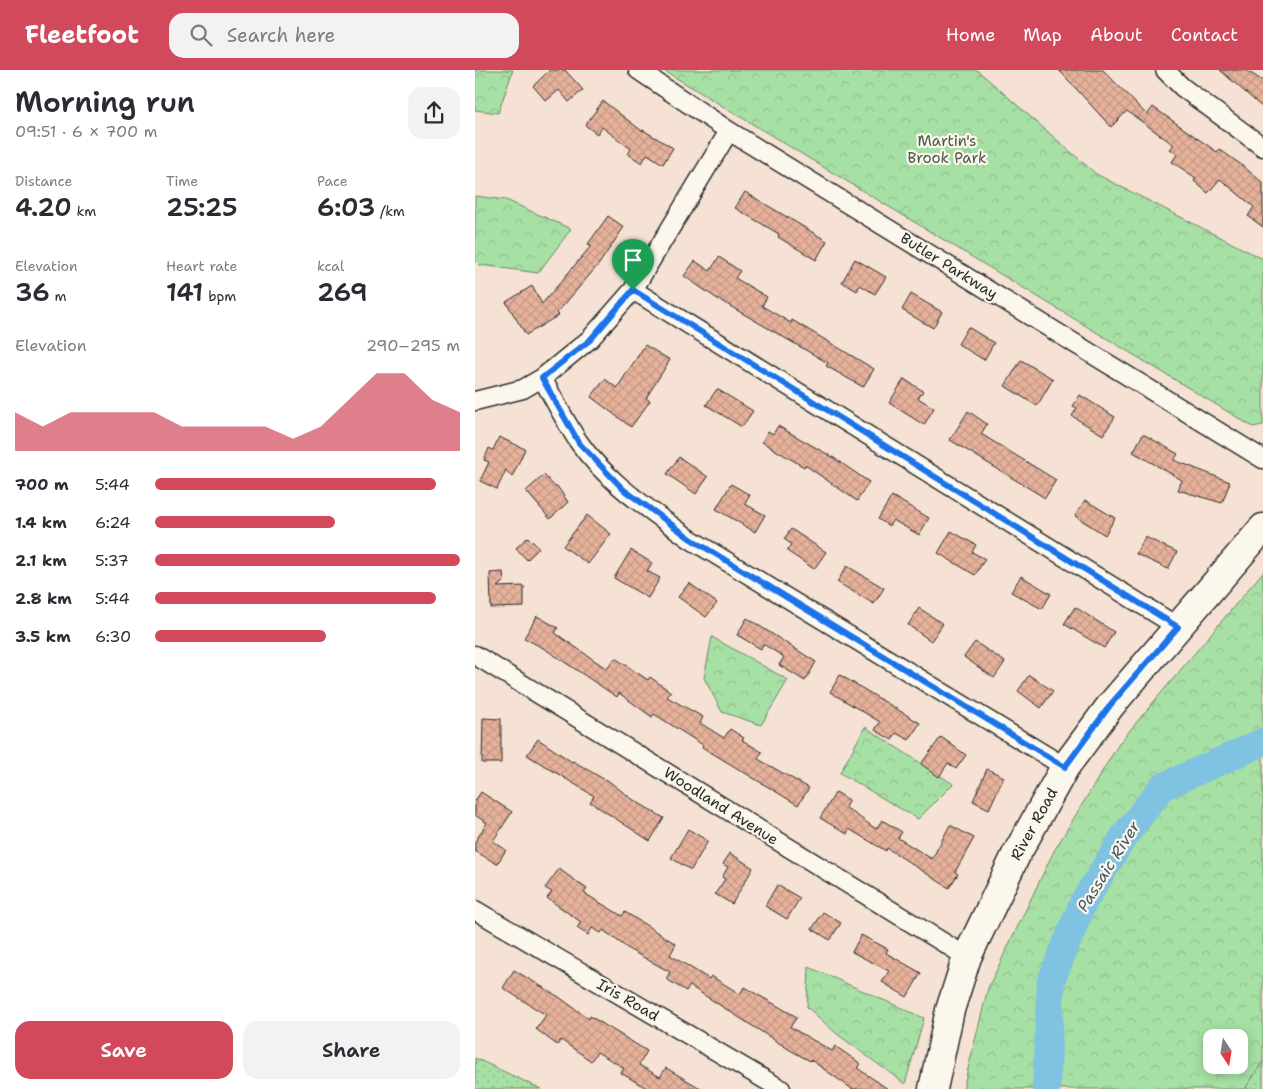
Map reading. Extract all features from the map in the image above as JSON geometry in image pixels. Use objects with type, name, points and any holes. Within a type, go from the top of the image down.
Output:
[{"type":"main road","name":"River Road","points":[[933,1089],[950,1010],[967,957],[1016,855],[1065,767],[1111,704],[1263,528]]},
{"type":"street","name":"Butler Parkway","points":[[638,70],[729,131],[1263,459]]},
{"type":"street","points":[[1165,70],[1182,87],[1263,147]]},
{"type":"street","points":[[475,401],[523,389],[542,378],[590,340],[633,290],[729,131]]},
{"type":"street","points":[[633,290],[1178,627]]},
{"type":"street","points":[[542,378],[579,443],[624,490],[691,539],[1065,767]]},
{"type":"street","name":"Woodland Avenue","points":[[475,655],[967,957]]},
{"type":"street","name":"Iris Road","points":[[475,910],[781,1089]]},
{"type":"green space","points":[[475,70],[513,70],[498,113],[475,110]]},
{"type":"green space","name":"Martin's Brook Park","points":[[663,70],[977,70],[1096,174],[1263,259],[1263,425],[1253,427]]},
{"type":"green space","points":[[475,196],[506,200],[571,229],[538,273],[480,265],[475,260]]},
{"type":"green space","points":[[1263,572],[1263,1061],[1245,1089],[963,1089],[988,988],[1054,851],[1120,742]]},
{"type":"green space","points":[[712,637],[788,680],[761,725],[722,712],[704,678]]},
{"type":"green space","points":[[865,727],[953,784],[918,819],[840,773]]},
{"type":"green space","points":[[809,967],[924,1018],[905,1084],[837,1034],[807,1007]]},
{"type":"green space","points":[[475,1058],[541,1089],[475,1089]]},
{"type":"green space","points":[[1263,1061],[1263,1089],[1245,1089]]},
{"type":"building","points":[[550,70],[565,70],[583,90],[569,102],[559,90],[546,101],[533,86]]},
{"type":"building","points":[[1059,70],[1103,70],[1147,115],[1153,107],[1217,152],[1219,149],[1243,166],[1263,183],[1263,227],[1248,216],[1254,207],[1220,179],[1208,193],[1194,181],[1196,178],[1172,162],[1177,154],[1170,149],[1174,145],[1127,111],[1111,127]]},
{"type":"building","points":[[1220,70],[1246,70],[1263,81],[1263,108]]},
{"type":"building","points":[[603,101],[642,131],[673,148],[663,164],[647,154],[642,163],[628,154],[631,149],[602,127],[597,134],[585,125]]},
{"type":"building","points":[[745,192],[827,241],[816,260],[778,237],[779,234],[735,208]]},
{"type":"building","points":[[608,216],[624,227],[599,264],[557,313],[559,315],[526,335],[506,302],[532,286],[542,304],[591,246],[588,244]]},
{"type":"building","points":[[719,257],[740,271],[735,278],[767,297],[762,306],[791,323],[792,320],[874,369],[863,387],[826,366],[828,363],[716,298],[684,276],[695,261],[710,271]]},
{"type":"building","points":[[855,259],[886,277],[875,294],[860,285],[857,291],[842,282]]},
{"type":"building","points":[[911,294],[942,312],[933,328],[902,310]]},
{"type":"building","points":[[968,327],[994,343],[984,360],[958,344]]},
{"type":"building","points":[[645,345],[670,360],[646,398],[650,401],[631,427],[591,397],[605,379],[617,388]]},
{"type":"building","points":[[1021,360],[1053,379],[1037,406],[1005,386]]},
{"type":"building","points":[[904,379],[923,391],[918,398],[934,408],[924,425],[889,403]]},
{"type":"building","points":[[717,389],[753,411],[742,427],[706,405]]},
{"type":"building","points":[[1080,395],[1115,417],[1103,435],[1072,416],[1077,408],[1073,406]]},
{"type":"building","points":[[968,411],[987,424],[981,434],[1056,480],[1045,498],[950,440]]},
{"type":"building","points":[[778,426],[834,458],[869,482],[857,501],[805,465],[804,467],[762,442],[768,431],[773,434]]},
{"type":"building","points":[[1143,434],[1178,454],[1174,460],[1230,482],[1222,503],[1178,490],[1182,480],[1133,452]]},
{"type":"building","points":[[499,437],[525,449],[512,477],[506,470],[497,489],[480,481],[489,462],[484,460],[489,448],[493,450]]},
{"type":"building","points":[[679,457],[708,477],[696,494],[667,474]]},
{"type":"building","points":[[544,475],[555,487],[557,486],[568,502],[550,519],[526,491]]},
{"type":"building","points":[[731,484],[750,495],[745,504],[765,515],[755,532],[716,509]]},
{"type":"building","points":[[892,496],[929,518],[919,535],[893,520],[889,526],[878,519]]},
{"type":"building","points":[[1085,500],[1115,518],[1105,535],[1075,516]]},
{"type":"building","points":[[587,515],[611,534],[588,564],[563,546]]},
{"type":"building","points":[[791,529],[826,552],[814,569],[787,551],[791,544],[784,539]]},
{"type":"building","points":[[951,531],[976,545],[972,552],[985,559],[975,575],[938,553]]},
{"type":"building","points":[[528,537],[539,548],[527,560],[516,548]]},
{"type":"building","points":[[1145,537],[1177,552],[1168,569],[1136,554]]},
{"type":"building","points":[[631,550],[652,563],[647,571],[660,578],[648,598],[614,578]]},
{"type":"building","points":[[847,566],[884,588],[874,604],[837,582]]},
{"type":"building","points":[[503,572],[504,581],[497,587],[524,586],[524,607],[491,608],[490,573]]},
{"type":"building","points":[[1021,576],[1051,594],[1042,609],[1011,592]]},
{"type":"building","points":[[689,583],[717,603],[706,617],[678,597]]},
{"type":"building","points":[[1075,607],[1114,632],[1104,648],[1064,624]]},
{"type":"building","points":[[919,608],[943,624],[931,641],[908,625]]},
{"type":"building","points":[[537,616],[558,628],[555,633],[607,669],[615,658],[648,680],[650,677],[671,692],[667,697],[703,717],[700,723],[724,738],[730,729],[744,738],[742,740],[762,752],[758,759],[809,788],[798,805],[702,747],[703,745],[654,714],[652,717],[619,693],[617,697],[545,649],[524,638]]},
{"type":"building","points":[[747,618],[816,662],[805,681],[779,665],[784,657],[763,644],[761,649],[737,635]]},
{"type":"building","points":[[975,642],[1005,662],[994,678],[964,657]]},
{"type":"building","points":[[840,675],[920,723],[909,740],[896,733],[892,740],[875,730],[880,722],[830,692]]},
{"type":"building","points":[[1029,675],[1053,691],[1041,708],[1018,691]]},
{"type":"building","points":[[483,718],[501,719],[501,763],[482,763]]},
{"type":"building","points":[[941,737],[966,755],[956,769],[948,763],[939,777],[921,764]]},
{"type":"building","points":[[538,739],[572,762],[606,779],[632,799],[664,818],[650,841],[590,802],[594,796],[527,755]]},
{"type":"building","points":[[987,769],[1004,777],[989,809],[973,801]]},
{"type":"building","points":[[481,792],[512,812],[493,841],[506,850],[497,864],[475,851],[475,842],[487,823],[475,815],[475,801]]},
{"type":"building","points":[[836,792],[849,800],[845,807],[876,829],[882,820],[902,832],[898,838],[932,859],[950,825],[974,838],[955,872],[958,874],[949,888],[887,848],[886,851],[849,829],[847,834],[820,818]]},
{"type":"building","points":[[688,829],[708,841],[691,870],[671,858]]},
{"type":"building","points":[[730,853],[753,868],[732,904],[715,894],[725,879],[722,877],[728,867],[723,864]]},
{"type":"building","points":[[559,869],[587,889],[584,893],[622,916],[625,912],[676,944],[670,955],[709,979],[711,976],[740,994],[744,987],[797,1017],[790,1027],[832,1051],[835,1046],[861,1064],[857,1068],[888,1089],[852,1089],[811,1060],[790,1050],[690,986],[686,991],[666,979],[670,972],[630,950],[603,930],[601,933],[592,928],[588,935],[577,928],[581,922],[547,898],[552,892],[545,888]]},
{"type":"building","points":[[777,885],[800,898],[787,919],[765,906]]},
{"type":"building","points":[[823,912],[841,923],[830,940],[812,929]]},
{"type":"building","points":[[861,935],[888,949],[886,953],[921,973],[907,997],[882,982],[889,971],[852,952]]},
{"type":"building","points":[[514,970],[559,997],[589,1019],[590,1016],[647,1051],[639,1065],[660,1077],[666,1068],[702,1089],[648,1089],[621,1073],[624,1068],[597,1052],[591,1061],[561,1040],[557,1045],[536,1029],[546,1015],[503,988]]},
{"type":"waterway","name":"Passaic River","points":[[1046,1089],[1051,981],[1083,903],[1125,835],[1162,787],[1263,742]]},
{"type":"route","points":[[633,290],[1178,627],[1111,704],[1065,767],[691,539],[624,490],[579,443],[542,378],[590,340],[633,290]]}]
